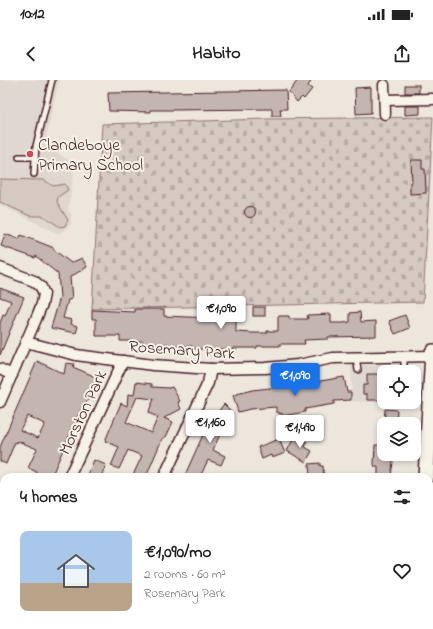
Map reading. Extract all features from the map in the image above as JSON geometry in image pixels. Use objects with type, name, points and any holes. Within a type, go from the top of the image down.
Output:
[{"type":"main road","points":[[426,473],[432,392],[433,352]]},
{"type":"street","points":[[384,86],[385,114]]},
{"type":"street","points":[[385,100],[433,99]]},
{"type":"street","points":[[0,268],[34,280],[41,287],[44,294],[42,304],[0,402]]},
{"type":"street","name":"Rosemary Park","points":[[26,342],[76,355],[153,365],[211,369],[265,368],[298,365],[332,358],[433,356]]},
{"type":"street","name":"Morston Park","points":[[71,473],[123,361]]},
{"type":"street","points":[[0,369],[12,375]]},
{"type":"street","points":[[166,473],[208,383],[211,369]]},
{"type":"lane","points":[[34,174],[36,146],[52,80]]},
{"type":"lane","points":[[19,156],[35,157]]},
{"type":"lane","points":[[404,356],[404,365]]},
{"type":"lane","points":[[356,357],[358,370]]},
{"type":"shaded area","name":"Clandeboye Primary School","points":[[0,80],[59,80],[44,145],[75,164],[68,209],[71,214],[71,224],[59,234],[0,205]]},
{"type":"shaded area","points":[[351,365],[377,365],[377,403],[352,401]]},
{"type":"green space","points":[[433,117],[423,302],[92,309],[102,124],[268,119]]},
{"type":"green space","points":[[0,179],[44,180],[53,186],[65,184],[68,190],[58,197],[57,202],[68,220],[65,226],[60,227],[43,216],[30,216],[0,202]]},
{"type":"building","points":[[298,80],[312,80],[308,86],[312,89],[304,99],[302,97],[297,102],[289,92]]},
{"type":"building","points":[[405,85],[419,85],[419,93],[405,93]]},
{"type":"building","points":[[371,87],[371,113],[356,114],[355,88]]},
{"type":"building","points":[[286,90],[287,109],[280,109],[281,116],[272,116],[272,109],[150,110],[151,112],[109,111],[108,93]]},
{"type":"building","points":[[405,106],[420,106],[420,114],[405,115]]},
{"type":"building","points":[[411,160],[422,160],[422,169],[425,169],[426,193],[410,194],[410,182],[412,182]]},
{"type":"building","points":[[248,207],[252,207],[254,208],[254,216],[248,217],[245,214],[245,210]]},
{"type":"building","points":[[5,234],[19,239],[21,235],[54,248],[53,249],[71,263],[82,258],[87,267],[70,277],[72,299],[68,300],[63,318],[72,320],[71,324],[78,326],[76,333],[51,328],[60,297],[58,274],[36,256],[35,258],[1,246]]},
{"type":"building","points":[[0,288],[24,297],[0,355],[0,323],[3,315],[5,316],[11,301],[0,297]]},
{"type":"building","points":[[253,307],[265,307],[265,316],[253,316]]},
{"type":"building","points":[[135,309],[164,309],[164,316],[236,319],[236,332],[252,333],[278,331],[278,316],[289,316],[289,319],[308,319],[307,315],[331,314],[331,323],[343,323],[350,322],[350,313],[360,312],[361,322],[376,321],[376,336],[328,337],[328,339],[304,340],[305,344],[280,344],[280,346],[257,346],[257,348],[192,349],[192,346],[168,346],[168,344],[143,344],[143,341],[120,341],[120,336],[96,336],[96,319],[92,319],[92,310],[135,312]]},
{"type":"building","points":[[405,315],[410,328],[395,334],[389,321]]},
{"type":"building","points":[[37,361],[64,374],[66,363],[74,364],[73,367],[96,377],[85,406],[83,405],[53,473],[37,473],[28,468],[37,449],[18,441],[17,443],[15,442],[6,464],[0,461],[0,447]],"holes":[[[27,416],[45,424],[38,438],[20,430]]]},
{"type":"building","points":[[367,374],[377,374],[377,400],[367,400],[367,394],[363,394],[363,385],[367,385]]},
{"type":"building","points":[[344,377],[347,392],[351,392],[351,400],[334,401],[334,404],[305,409],[305,412],[282,416],[282,413],[279,414],[279,412],[276,412],[276,407],[250,409],[238,412],[233,395],[252,390],[297,385]]},
{"type":"building","points":[[136,382],[152,384],[152,387],[172,387],[180,401],[178,402],[181,409],[164,418],[173,422],[166,437],[162,439],[148,473],[134,473],[142,456],[128,450],[119,469],[111,466],[119,447],[105,441],[121,403],[127,406],[128,394],[134,395]],"holes":[[[137,397],[154,399],[148,413],[158,417],[151,433],[126,422]]]},
{"type":"building","points":[[224,404],[233,413],[226,422],[230,426],[225,433],[222,430],[213,450],[225,456],[221,465],[208,460],[202,473],[186,473],[207,426]]},
{"type":"building","points":[[385,409],[397,410],[396,417],[384,417]]},
{"type":"building","points":[[294,438],[298,440],[299,438],[307,442],[305,447],[312,451],[306,462],[287,451]]},
{"type":"building","points":[[279,439],[285,453],[272,458],[271,455],[262,459],[258,447]]},
{"type":"building","points":[[375,445],[377,445],[377,461],[393,461],[392,473],[378,473],[378,467],[375,467]]},
{"type":"building","points":[[94,460],[106,465],[103,473],[89,473]]},
{"type":"building","points":[[320,463],[320,466],[323,466],[324,473],[310,473],[309,464]]},
{"type":"place","name":"Clandeboye Primary School","points":[[30,154]]}]
